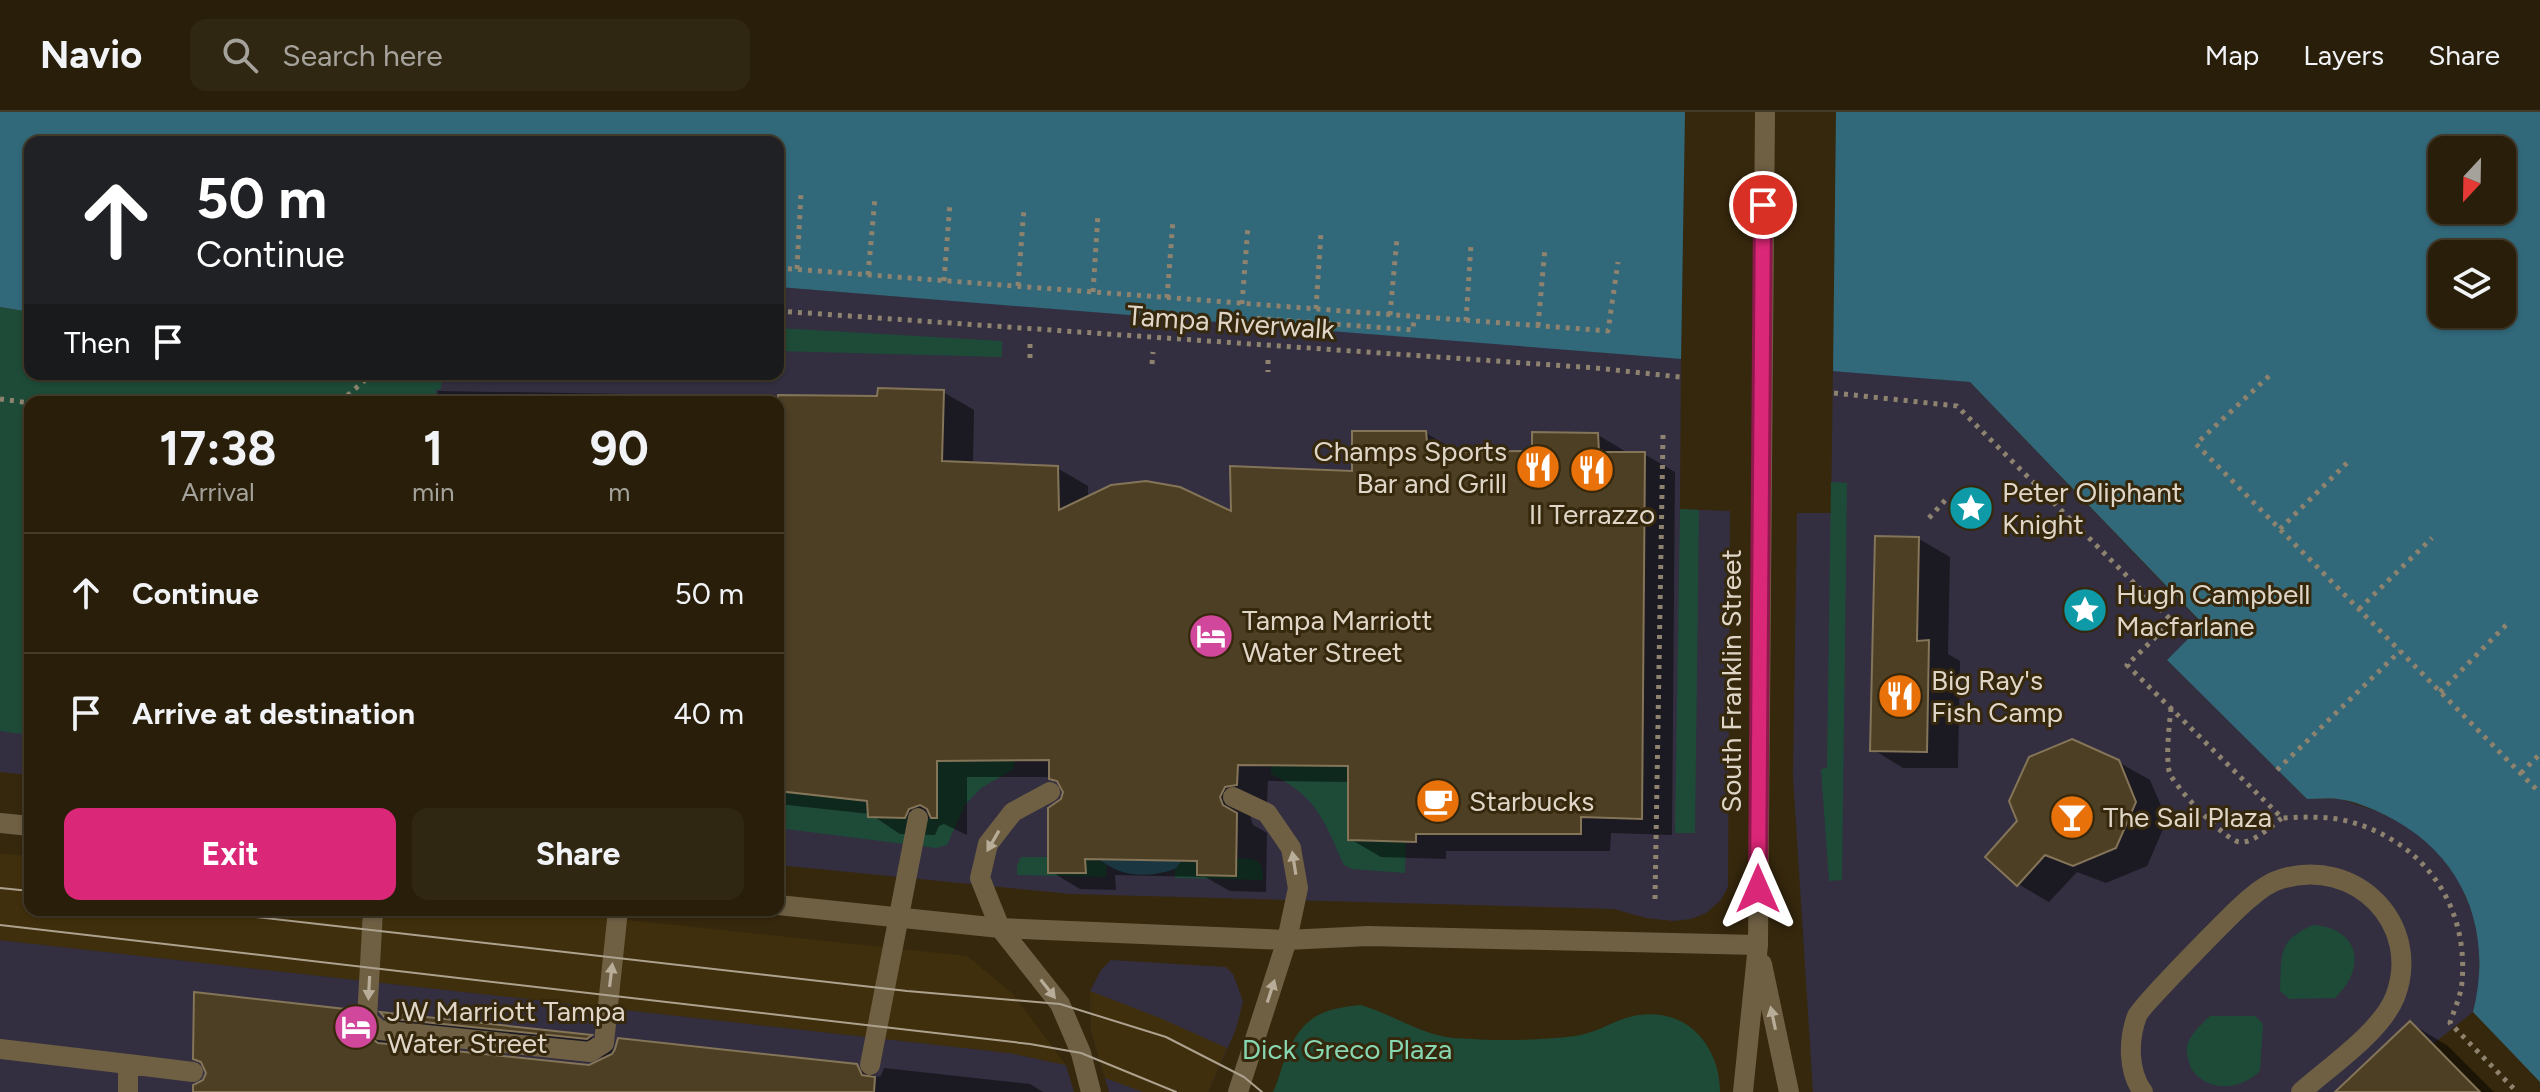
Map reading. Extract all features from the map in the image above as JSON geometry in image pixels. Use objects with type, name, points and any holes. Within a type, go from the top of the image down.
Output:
[{"type":"street","name":"South Franklin Street","points":[[1743,1092],[1758,945],[1765,112]]},
{"type":"street","points":[[1050,792],[1013,812],[988,844],[980,878],[1000,928],[1060,1004],[1081,1053],[1091,1092]]},
{"type":"street","points":[[1233,797],[1267,813],[1291,848],[1298,888],[1287,940],[1238,1092]]},
{"type":"street","points":[[870,1065],[918,818]]},
{"type":"street","points":[[0,823],[24,825]]},
{"type":"street","points":[[2143,1092],[2136,1083],[2130,1048],[2138,1014],[2249,898],[2279,879],[2314,873],[2348,880],[2377,900],[2396,931],[2402,965],[2394,999],[2374,1028],[2301,1092]]},
{"type":"street","points":[[784,906],[1000,928],[1287,940],[1368,936],[1758,945]]},
{"type":"street","points":[[373,916],[367,1019],[379,1030],[590,1052],[604,1043],[617,916]]},
{"type":"street","name":"South Franklin Street","points":[[1758,945],[1789,1092]]},
{"type":"street","points":[[0,1049],[193,1072]]},
{"type":"street","points":[[128,1064],[128,1092]]},
{"type":"path","points":[[797,269],[801,193]]},
{"type":"path","points":[[868,275],[875,198]]},
{"type":"path","points":[[944,281],[950,202]]},
{"type":"path","points":[[1018,286],[1024,208]]},
{"type":"path","points":[[1093,292],[1098,214]]},
{"type":"path","points":[[1167,298],[1173,220]]},
{"type":"path","points":[[1242,304],[1248,226]]},
{"type":"path","points":[[1316,309],[1321,232]]},
{"type":"path","points":[[1390,315],[1397,238]]},
{"type":"path","points":[[1466,321],[1471,244]]},
{"type":"path","points":[[1538,326],[1545,248]]},
{"type":"path","points":[[784,268],[1608,331],[1618,262]]},
{"type":"path","name":"Tampa Riverwalk","points":[[784,311],[1580,367],[1680,377]]},
{"type":"path","points":[[1254,324],[1253,318],[1413,330],[1414,317]]},
{"type":"path","points":[[1030,343],[1030,358]]},
{"type":"path","points":[[1152,364],[1153,352]]},
{"type":"path","points":[[1268,360],[1268,372]]},
{"type":"path","points":[[2269,376],[2196,444],[2540,793]]},
{"type":"path","points":[[347,396],[365,380]]},
{"type":"path","points":[[1834,393],[1957,406],[2172,621],[2127,665],[2171,708],[2282,818],[2249,841],[2237,842],[2221,832],[2169,774],[2171,708]]},
{"type":"path","points":[[0,399],[24,402]]},
{"type":"path","points":[[1655,899],[1663,435]]},
{"type":"path","points":[[2280,529],[2351,459]]},
{"type":"path","points":[[1929,518],[1949,496]]},
{"type":"path","points":[[2359,609],[2432,538]]},
{"type":"path","points":[[2440,692],[2510,621]]},
{"type":"path","points":[[2277,770],[2400,651]]},
{"type":"path","points":[[2521,773],[2540,754]]},
{"type":"shaded area","points":[[784,287],[1681,357],[1680,509],[1730,511],[1728,887],[1720,901],[1706,913],[1674,921],[1646,918],[1614,909],[1071,894],[784,866],[784,396],[24,396],[24,774],[0,772],[0,308],[24,361],[24,380],[784,380]]},
{"type":"shaded area","points":[[1833,369],[1970,382],[2203,625],[2167,660],[2307,799],[2340,799],[2374,810],[2407,826],[2437,851],[2459,881],[2479,939],[2479,987],[2473,1012],[2433,1044],[2409,1022],[2335,1092],[1813,1092],[1793,776],[1797,513],[1831,513]]},
{"type":"shaded area","points":[[0,854],[24,856],[24,916],[590,916],[967,956],[1013,994],[1066,1065],[1010,1053],[0,940]]},
{"type":"shaded area","points":[[0,940],[1010,1053],[1066,1065],[1074,1092],[0,1092]]},
{"type":"shaded area","points":[[1111,960],[1226,967],[1233,974],[1243,1001],[1236,1029],[1208,1092],[1109,1092],[1091,1031],[1090,991],[1101,970]]},
{"type":"shaded area","points":[[1090,991],[1227,1048],[1208,1092],[1143,1092],[1105,1078],[1091,1031]]},
{"type":"green space","points":[[0,307],[24,311],[24,380],[442,380],[441,389],[436,390],[436,396],[24,396],[24,734],[0,731]]},
{"type":"green space","points":[[784,328],[1002,341],[1002,357],[784,351]]},
{"type":"green space","points":[[1831,482],[1847,483],[1842,880],[1829,881],[1821,769],[1827,768]]},
{"type":"green space","points":[[1680,509],[1699,510],[1695,833],[1675,833]]},
{"type":"green space","points":[[937,747],[989,760],[1014,760],[1014,769],[981,788],[965,805],[947,845],[936,848],[784,829],[784,792],[867,801],[868,817],[936,818]]},
{"type":"green space","points":[[1347,751],[1348,840],[1406,842],[1405,873],[1352,869],[1344,865],[1318,812],[1299,792],[1271,774],[1271,765]]},
{"type":"green space","points":[[1021,857],[1048,857],[1048,873],[1085,873],[1085,859],[1099,859],[1107,866],[1106,877],[1017,875]]},
{"type":"green space","points":[[1236,858],[1257,861],[1262,867],[1263,880],[1175,878],[1175,869],[1182,861],[1197,861],[1197,874],[1236,876]]},
{"type":"green space","points":[[2313,925],[2341,933],[2349,942],[2354,951],[2352,974],[2335,998],[2289,999],[2280,991],[2283,951],[2293,937]]},
{"type":"green space","name":"Dick Greco Plaza","points":[[1361,1005],[1430,1033],[1484,1040],[1575,1036],[1623,1019],[1657,1014],[1686,1024],[1698,1034],[1714,1060],[1720,1092],[1273,1092],[1288,1052],[1301,1029],[1331,1010]]},
{"type":"green space","points":[[2210,1016],[2255,1016],[2263,1024],[2260,1071],[2252,1078],[2234,1085],[2215,1085],[2192,1070],[2187,1046],[2193,1033]]},
{"type":"water","points":[[0,112],[2540,112],[2540,1082],[2473,1012],[2479,952],[2475,924],[2453,872],[2435,850],[2385,815],[2344,800],[2307,799],[2167,660],[2203,624],[1970,382],[784,287],[784,136],[24,136],[24,311],[0,307]]},
{"type":"water","points":[[1099,859],[1182,861],[1175,869],[1145,875],[1117,870]]},
{"type":"pier","points":[[1685,112],[1836,112],[1833,374],[1681,361]]},
{"type":"building","name":"Tampa Marriott Water Street","points":[[878,388],[944,390],[942,461],[1058,466],[1059,510],[1111,485],[1146,481],[1180,487],[1231,511],[1230,466],[1352,471],[1352,431],[1426,431],[1428,452],[1532,451],[1532,432],[1598,433],[1599,452],[1645,452],[1642,819],[1581,817],[1581,834],[1416,834],[1416,842],[1348,840],[1348,766],[1238,765],[1237,785],[1225,787],[1220,797],[1223,805],[1237,813],[1236,876],[1197,875],[1197,861],[1085,859],[1086,873],[1048,873],[1048,808],[1061,799],[1063,792],[1057,781],[1049,779],[1049,760],[937,761],[937,818],[931,818],[927,809],[920,805],[909,809],[905,818],[868,817],[867,801],[784,792],[784,396],[778,395],[877,396]]},
{"type":"building","name":"Big Ray's Fish Camp","points":[[1875,536],[1919,537],[1917,641],[1929,640],[1927,752],[1870,751]]},
{"type":"building","name":"The Sail Plaza","points":[[2072,739],[2119,760],[2136,802],[2116,848],[2073,866],[2045,855],[2017,886],[1985,857],[2017,821],[2009,801],[2029,757]]},
{"type":"building","name":"JW Marriott Tampa Water Street","points":[[194,992],[354,1010],[358,1028],[378,1043],[589,1065],[612,1054],[618,1038],[857,1064],[862,1075],[875,1077],[874,1092],[193,1092],[193,1085],[203,1080],[206,1073],[201,1062],[193,1059]]},
{"type":"building","points":[[380,1012],[592,1035],[587,1039],[385,1018]]},
{"type":"building","points":[[2410,1021],[2480,1092],[2335,1092]]},
{"type":"tram line","points":[[0,888],[24,890]]},
{"type":"tram line","points":[[248,916],[907,991],[1060,1004],[1166,1037],[1244,1077],[1262,1092]]},
{"type":"tram line","points":[[0,925],[1030,1044],[1081,1053],[1176,1092]]},
{"type":"place","name":"Champs Sports Bar and Grill","points":[[1538,467]]},
{"type":"place","name":"Il Terrazzo","points":[[1592,470]]},
{"type":"place","name":"Peter Oliphant Knight","points":[[1971,508]]},
{"type":"place","name":"Hugh Campbell Macfarlane","points":[[2085,610]]},
{"type":"place","name":"Tampa Marriott Water Street","points":[[1211,636]]},
{"type":"place","name":"Big Ray's Fish Camp","points":[[1900,696]]},
{"type":"place","name":"Starbucks","points":[[1438,801]]},
{"type":"place","name":"The Sail Plaza","points":[[2072,817]]},
{"type":"place","name":"JW Marriott Tampa Water Street","points":[[356,1027]]},
{"type":"route","points":[[1758,889],[1763,205]]}]
